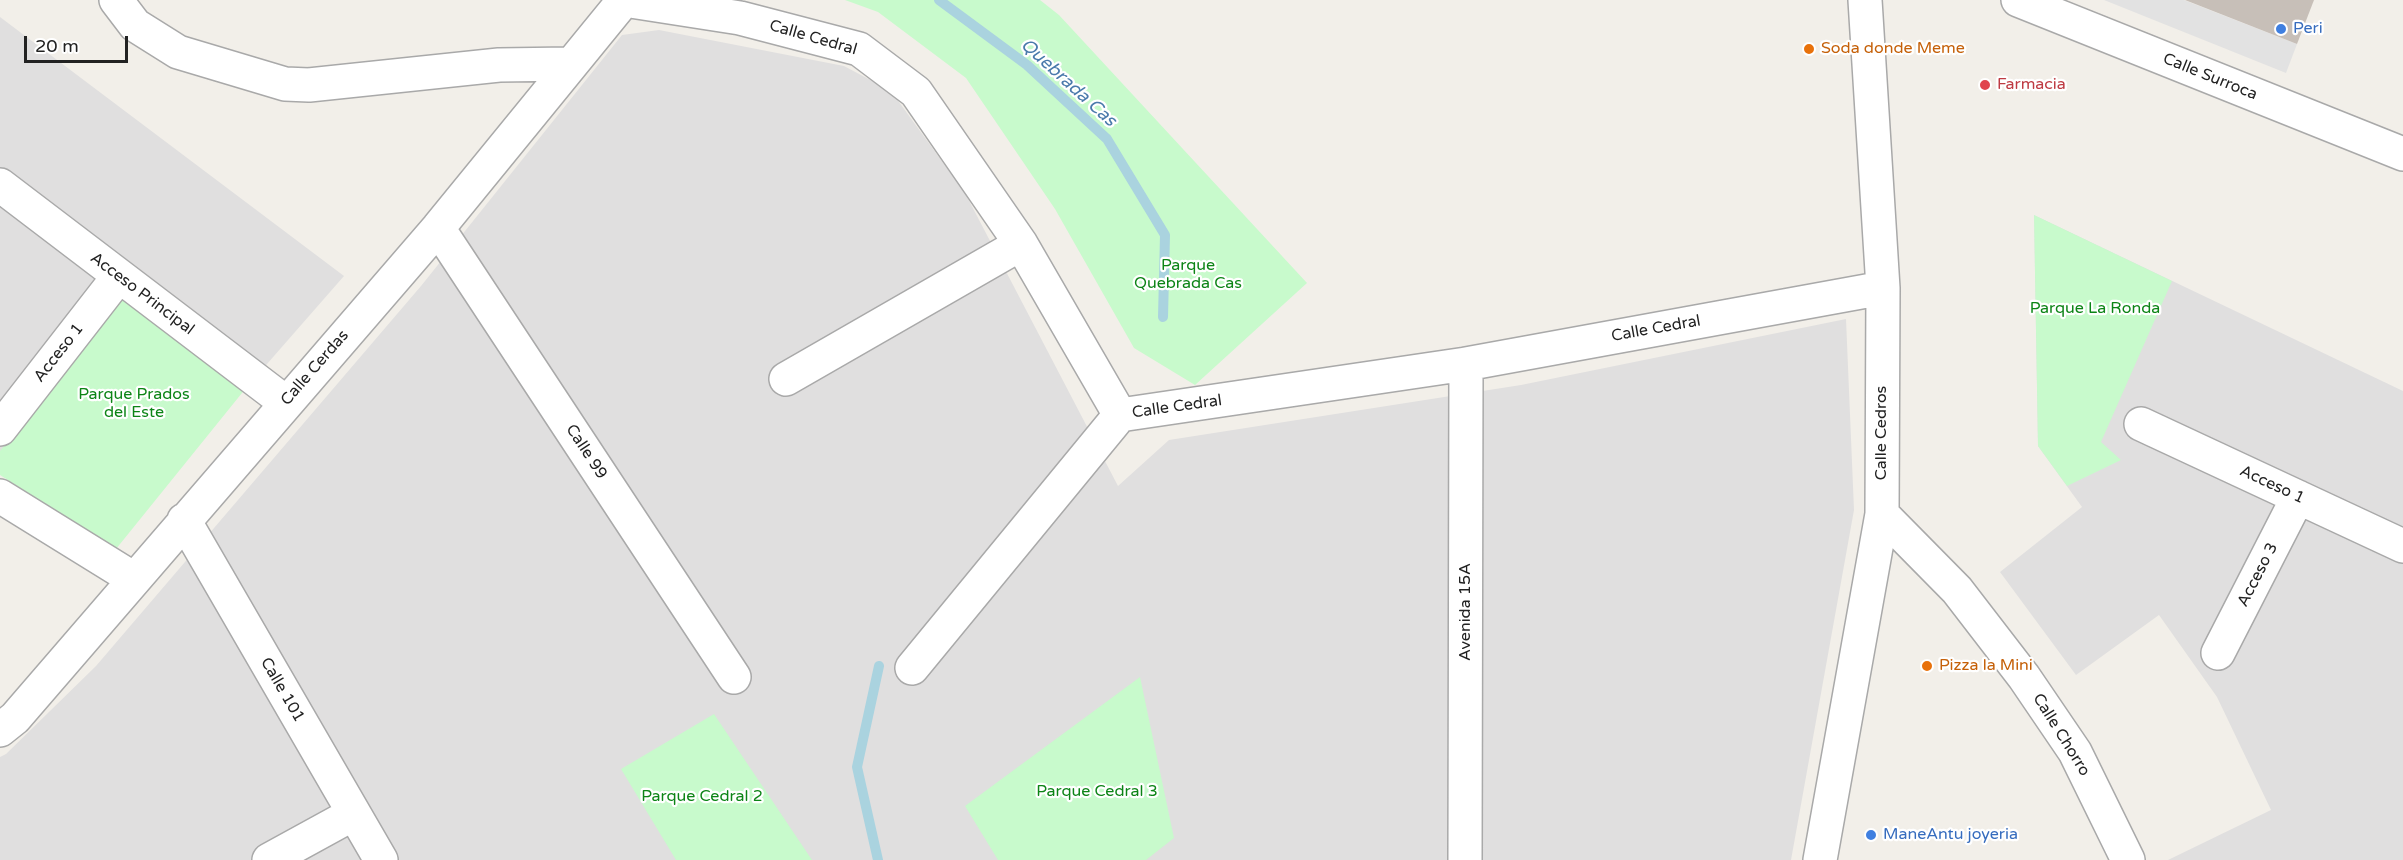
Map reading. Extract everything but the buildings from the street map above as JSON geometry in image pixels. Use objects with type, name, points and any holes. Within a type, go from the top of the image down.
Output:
[{"type":"street","points":[[116,0],[135,25],[178,52],[285,84],[309,85],[499,65],[570,64]]},
{"type":"street","name":"Calle Cerdas","points":[[0,730],[15,718],[285,402],[438,228],[624,0]]},
{"type":"street","name":"Calle Cedral","points":[[624,0],[740,18],[859,49],[916,92],[1021,244],[1120,415],[1466,364],[1882,288]]},
{"type":"street","name":"Calle Cedros","points":[[1820,860],[1882,514],[1882,288],[1865,0]]},
{"type":"street","name":"Calle Surroca","points":[[2018,0],[2403,154]]},
{"type":"street","name":"Acceso Principal","points":[[0,185],[285,402]]},
{"type":"street","name":"Calle 99","points":[[438,228],[734,677]]},
{"type":"street","points":[[786,379],[1021,244]]},
{"type":"street","name":"Acceso 1","points":[[0,429],[119,276]]},
{"type":"street","name":"Avenida 15A","points":[[1465,860],[1466,364]]},
{"type":"street","points":[[912,668],[1120,415]]},
{"type":"street","name":"Acceso 1","points":[[2141,424],[2403,546]]},
{"type":"street","points":[[0,496],[134,579]]},
{"type":"street","name":"Acceso 3","points":[[2218,652],[2298,497]]},
{"type":"street","name":"Calle Chorro","points":[[1882,514],[1957,590],[2024,677],[2075,752],[2128,860]]},
{"type":"street","name":"Calle 101","points":[[184,520],[381,860]]},
{"type":"street","points":[[268,860],[353,814]]},
{"type":"shaded area","points":[[2104,0],[2184,0],[2297,44],[2286,73]]},
{"type":"shaded area","points":[[0,17],[344,276],[246,388],[0,475]]},
{"type":"shaded area","points":[[659,30],[844,66],[891,91],[965,193],[1118,486],[1169,440],[1521,385],[1846,319],[1854,510],[1791,860],[0,860],[0,757],[6,754],[96,666],[421,286],[622,35]]},
{"type":"shaded area","points":[[2034,215],[2403,391],[2403,860],[2168,860],[2271,810],[2217,697],[2159,615],[2076,675],[2000,572],[2082,507],[2038,446]]},
{"type":"green space","name":"Parque Quebrada Cas","points":[[845,0],[1040,0],[1059,15],[1307,283],[1195,385],[1134,348],[1055,209],[966,78],[878,12]]},
{"type":"green space","name":"Parque La Ronda","points":[[2034,215],[2172,281],[2101,442],[2121,460],[2067,486],[2038,446]]},
{"type":"green space","name":"Parque Prados del Este","points":[[122,294],[246,388],[116,549],[0,475],[0,451]]},
{"type":"green space","name":"Parque Cedral 3","points":[[1140,677],[1174,838],[1146,860],[998,860],[965,806]]},
{"type":"green space","name":"Parque Cedral 2","points":[[714,714],[812,860],[676,860],[621,769]]},
{"type":"waterway","name":"Quebrada Cas","points":[[939,0],[1027,65],[1107,139],[1165,235],[1163,317]]},
{"type":"waterway","name":"Quebrada Cas","points":[[878,860],[857,767],[879,666]]},
{"type":"place","name":"Peri","points":[[2281,29]]},
{"type":"place","name":"Soda donde Meme","points":[[1809,49]]},
{"type":"place","name":"Farmacia","points":[[1985,85]]},
{"type":"place","name":"Pizza la Mini","points":[[1927,666]]},
{"type":"place","name":"ManeAntu joyeria","points":[[1871,835]]}]
